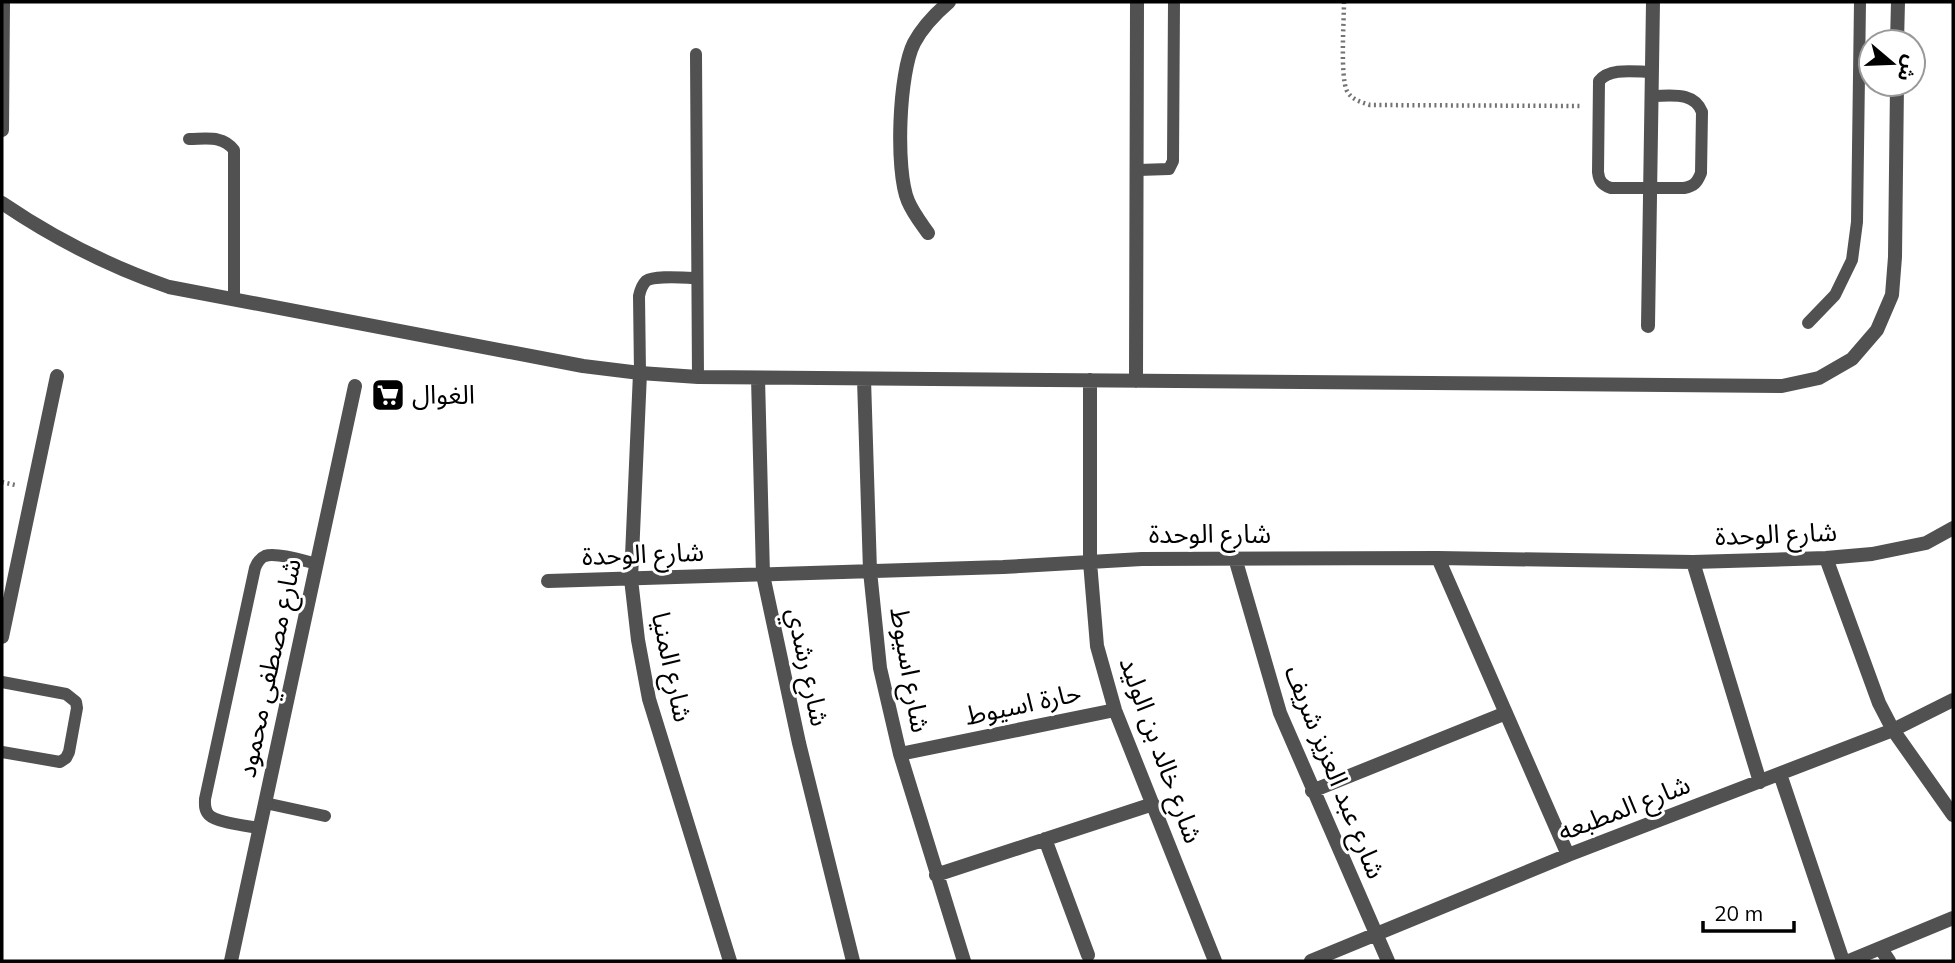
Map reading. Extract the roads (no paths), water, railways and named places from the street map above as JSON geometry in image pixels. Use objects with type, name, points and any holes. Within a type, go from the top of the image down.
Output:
[{"type":"street","points":[[2,130],[3,2]]},
{"type":"street","points":[[929,233],[912,209],[902,181],[900,162],[904,75],[913,45],[930,18],[949,2]]},
{"type":"street","points":[[1136,381],[1137,2]]},
{"type":"street","points":[[1648,326],[1653,2]]},
{"type":"street","points":[[1898,2],[1898,28]]},
{"type":"street","points":[[2,203],[42,230],[127,272],[169,287],[583,366],[640,373],[698,377],[864,379],[1782,386],[1819,378],[1852,359],[1877,330],[1892,295],[1897,98]]},
{"type":"street","name":"شارع المنيا","points":[[640,373],[631,579],[649,699],[730,961]]},
{"type":"street","points":[[2,638],[57,376]]},
{"type":"street","name":"شارع رشدي","points":[[758,377],[763,575],[799,743],[853,961]]},
{"type":"street","name":"شارع اسيوط","points":[[864,379],[870,571],[880,668],[901,754],[964,961]]},
{"type":"street","name":"شارع خالد بن الوليد","points":[[1090,380],[1090,562],[1097,646],[1115,710],[1215,961]]},
{"type":"street","name":"شارع مصطفي محمود","points":[[231,961],[355,386]]},
{"type":"street","name":"شارع الوحدة","points":[[548,581],[1142,559],[1438,558],[1693,562],[1826,558],[1872,554],[1926,543],[1953,527]]},
{"type":"street","name":"شارع عبد العزيز شريف","points":[[1235,558],[1280,712],[1388,961]]},
{"type":"street","points":[[1438,558],[1568,855]]},
{"type":"street","points":[[1826,558],[1867,674],[1893,730],[1953,815]]},
{"type":"street","points":[[1693,562],[1760,782]]},
{"type":"street","name":"شارع المطبعه","points":[[1311,961],[1568,855],[1893,730],[1953,700]]},
{"type":"street","name":"حارة اسيوط","points":[[901,754],[1115,710]]},
{"type":"street","points":[[1312,791],[1506,713]]},
{"type":"street","points":[[1780,774],[1843,961]]},
{"type":"street","points":[[936,875],[1153,804]]},
{"type":"street","points":[[1045,839],[1088,956]]},
{"type":"street","points":[[1849,961],[1885,955],[1953,918]]},
{"type":"lane","points":[[1138,170],[1169,169],[1173,161],[1174,2]]},
{"type":"lane","points":[[1808,323],[1835,295],[1852,260],[1857,222],[1860,2]]},
{"type":"lane","points":[[696,54],[698,377]]},
{"type":"lane","points":[[1652,72],[1611,72],[1599,81],[1599,180],[1604,185],[1611,188],[1692,187],[1698,181],[1701,173],[1702,112],[1699,104],[1685,96],[1652,96]]},
{"type":"lane","points":[[189,139],[220,139],[229,143],[234,150],[234,299]]},
{"type":"lane","points":[[640,373],[641,288],[647,281],[656,279],[697,278]]},
{"type":"lane","points":[[260,828],[210,816],[205,808],[208,785],[258,561],[265,556],[275,555],[317,564]]},
{"type":"lane","points":[[2,682],[72,696],[77,708],[66,758],[60,762],[2,751]]},
{"type":"lane","points":[[265,803],[325,816]]},
{"type":"place","name":"الغوال","points":[[388,395]]}]
